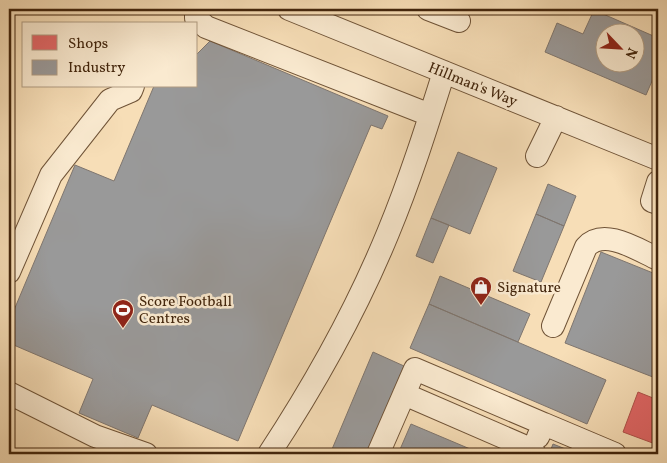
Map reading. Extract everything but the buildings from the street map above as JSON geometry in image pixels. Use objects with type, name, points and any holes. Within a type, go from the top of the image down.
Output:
[{"type":"street","name":"Hillman's Way","points":[[288,9],[658,159]]},
{"type":"street","points":[[428,9],[459,21]]},
{"type":"street","points":[[191,17],[206,27],[430,115]]},
{"type":"street","points":[[269,454],[310,391],[355,305],[391,226],[444,72]]},
{"type":"street","points":[[9,272],[51,175],[110,100],[131,91],[132,88]]},
{"type":"street","points":[[537,156],[556,117]]},
{"type":"street","points":[[658,182],[652,201],[658,203]]},
{"type":"street","points":[[552,326],[586,247],[591,242],[605,238],[658,259]]},
{"type":"street","points":[[378,454],[415,368],[615,454]]},
{"type":"street","points":[[9,393],[95,436],[146,454]]},
{"type":"street","points":[[404,394],[532,452],[544,424]]},
{"type":"place","name":"Signature","points":[[481,306]]},
{"type":"place","name":"Score Football Centres","points":[[123,329]]}]
